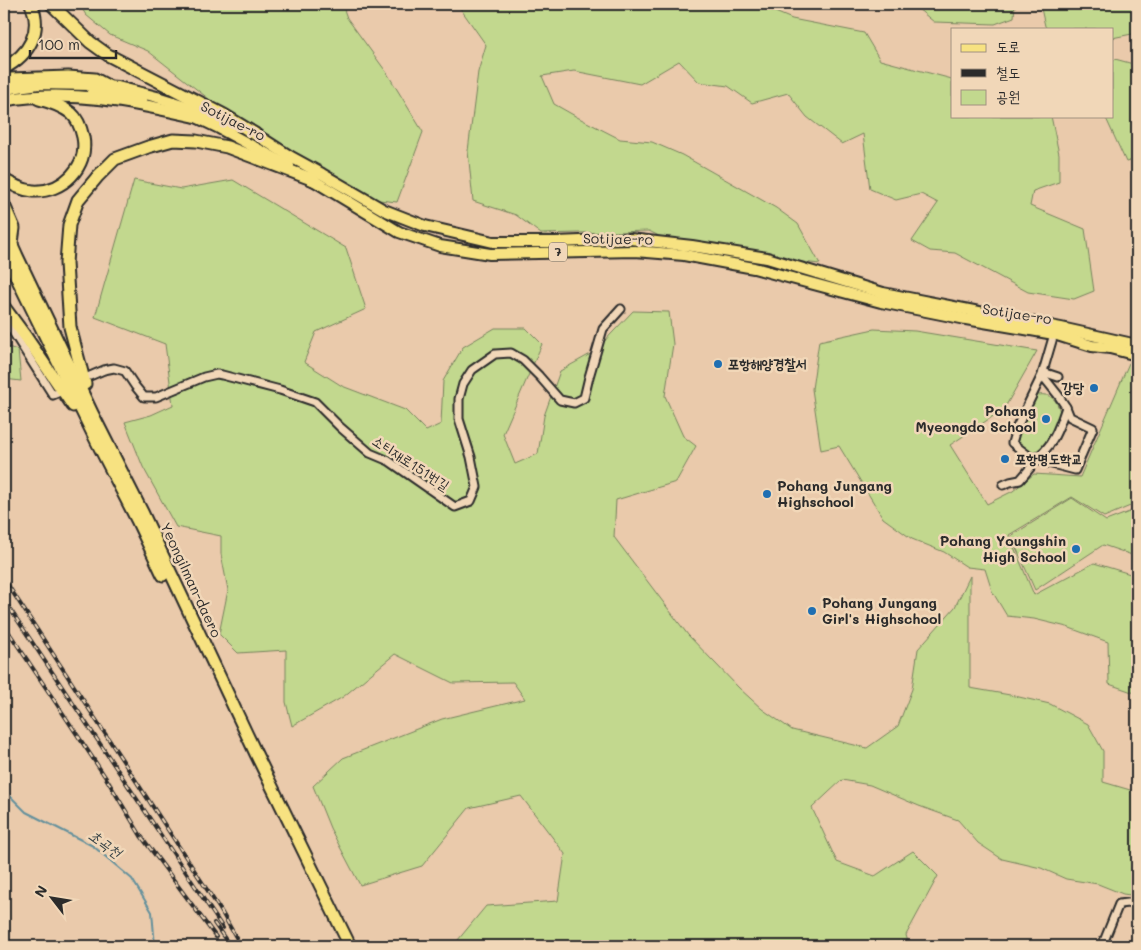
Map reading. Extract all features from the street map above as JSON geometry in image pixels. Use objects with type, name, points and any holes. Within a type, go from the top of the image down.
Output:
[{"type":"highway","points":[[4,68],[21,56],[33,38],[35,18],[31,4]]},
{"type":"highway","points":[[51,4],[83,36],[108,55],[224,115],[255,134]]},
{"type":"highway","points":[[4,81],[10,79],[68,77],[95,79],[108,86]]},
{"type":"highway","points":[[4,100],[52,96],[111,99],[198,117]]},
{"type":"highway","points":[[4,180],[15,186],[32,191],[52,188],[62,184],[71,177],[78,169],[82,160],[84,141],[76,118],[64,108],[53,103],[25,98]]},
{"type":"highway","points":[[92,412],[70,327],[66,263],[69,225],[78,200],[98,176],[115,159],[173,140],[196,141],[227,147],[314,180]]},
{"type":"highway","points":[[4,205],[14,228],[6,249]]},
{"type":"highway","name":"Yeongilman-daero","points":[[4,228],[6,249],[13,270],[137,520],[218,692],[299,854],[342,946]]},
{"type":"highway","name":"Yeongilman-daero","points":[[6,249],[16,256],[143,514],[256,754],[350,946]]},
{"type":"highway","points":[[4,307],[26,336],[97,442]]},
{"type":"main road","name":"Sotijae-ro","points":[[4,89],[39,84],[108,86],[157,97],[192,108],[255,134],[291,157],[384,210],[425,226],[493,242],[630,240],[692,246],[767,258],[883,293],[1137,345]]},
{"type":"main road","name":"Sotijae-ro","points":[[4,96],[17,93],[44,92],[116,94],[156,103],[198,117],[314,180],[399,232],[440,246],[490,254],[635,251],[684,255],[754,268],[881,302],[1054,334],[1092,346],[1110,348],[1137,355]]},
{"type":"street","name":"소티재로151번길","points":[[90,376],[114,368],[125,371],[144,397],[156,398],[204,377],[222,374],[316,402],[340,427],[370,453],[389,461],[456,507],[471,501],[477,487],[459,419],[459,399],[463,384],[472,370],[496,354],[511,353],[523,360],[540,376],[560,400],[574,403],[584,398],[603,329],[621,309]]},
{"type":"street","points":[[4,318],[53,395],[60,392]]},
{"type":"street","points":[[1043,374],[1066,407],[1070,418],[1093,428],[1075,470],[1033,459],[1012,443],[1016,429],[1043,374],[1054,334]]},
{"type":"street","points":[[1043,374],[1058,377]]},
{"type":"street","points":[[1033,459],[1040,457],[1051,441],[1066,407]]},
{"type":"street","points":[[1003,486],[1020,480],[1031,468],[1033,459]]},
{"type":"street","points":[[1102,946],[1119,904],[1137,902]]},
{"type":"green space","points":[[79,4],[342,4],[347,18],[387,73],[423,132],[397,202],[370,199],[238,122],[148,51],[110,35],[86,15]]},
{"type":"green space","points":[[460,4],[756,4],[792,19],[864,33],[880,60],[951,79],[951,118],[1051,118],[1059,154],[1059,182],[1033,191],[1030,206],[1085,229],[1094,291],[1074,299],[1028,292],[955,253],[930,251],[912,241],[938,203],[921,194],[896,200],[870,189],[863,134],[842,144],[807,117],[788,93],[752,103],[728,86],[699,82],[679,61],[640,84],[574,71],[542,76],[554,104],[577,117],[620,139],[652,142],[682,155],[776,208],[798,224],[820,264],[685,249],[649,231],[541,234],[516,215],[473,201],[468,151],[478,72],[486,45],[460,8]]},
{"type":"green space","points":[[912,4],[1015,4],[1014,17],[995,24],[934,22]]},
{"type":"green space","points":[[1040,4],[1137,4],[1137,33],[1114,38],[1114,28],[1046,28]]},
{"type":"green space","points":[[1115,59],[1137,65],[1137,159],[1126,162],[1106,118],[1114,118]]},
{"type":"green space","points":[[134,180],[181,189],[233,180],[346,248],[366,309],[316,332],[304,362],[342,386],[405,410],[426,431],[441,424],[443,381],[463,347],[495,328],[526,328],[542,344],[503,434],[515,464],[538,454],[544,416],[560,371],[594,352],[633,311],[669,312],[673,344],[665,396],[683,436],[696,446],[676,482],[616,500],[614,537],[688,635],[739,688],[762,709],[792,730],[867,748],[898,726],[912,689],[918,649],[955,607],[970,576],[970,688],[1050,704],[1088,724],[1103,751],[1103,782],[1137,792],[1137,896],[1123,894],[1098,884],[1066,879],[1041,868],[1002,859],[978,843],[958,820],[870,785],[842,780],[812,808],[837,862],[875,876],[913,851],[938,876],[906,935],[909,946],[453,946],[486,906],[558,901],[565,854],[521,796],[469,808],[422,866],[360,885],[330,828],[313,786],[343,758],[442,719],[525,699],[513,682],[453,683],[395,654],[343,697],[292,726],[286,702],[286,650],[238,653],[219,634],[228,590],[221,554],[221,536],[176,527],[143,467],[125,422],[151,415],[173,405],[165,344],[95,317]]},
{"type":"green space","points":[[874,329],[915,331],[1037,351],[1004,409],[950,445],[987,504],[1013,491],[1034,474],[1080,477],[1129,363],[1137,365],[1137,500],[1135,504],[1104,517],[1072,497],[1009,535],[1034,595],[1094,563],[1137,576],[1137,695],[1109,684],[1108,642],[1067,627],[1034,619],[1007,616],[992,591],[985,569],[967,567],[944,552],[912,539],[883,518],[839,446],[821,450],[812,389],[819,341]]},
{"type":"green space","points":[[4,346],[18,350],[21,381],[4,379]]},
{"type":"green space","points":[[1038,395],[1046,395],[1053,398],[1060,412],[1047,443],[1039,453],[1033,455],[1018,444],[1018,436],[1034,399]]},
{"type":"green space","name":"Pohang Youngshin High School","points":[[1072,498],[1106,521],[1137,509],[1137,550],[1135,556],[1103,545],[1035,590],[1011,536]]},
{"type":"waterway","name":"초곡천","points":[[4,790],[26,812],[93,846],[132,879],[152,912],[155,946]]},
{"type":"railway","points":[[4,579],[221,911],[241,946]]},
{"type":"railway","points":[[4,600],[223,928]]},
{"type":"railway","points":[[4,625],[106,778],[141,836],[216,937]]},
{"type":"railway","points":[[214,923],[230,946]]},
{"type":"place","name":"포항해양경찰서","points":[[718,364]]},
{"type":"place","name":"강당","points":[[1094,388]]},
{"type":"place","name":"Pohang Myeongdo School","points":[[1046,419]]},
{"type":"place","name":"포항명도학교","points":[[1005,459]]},
{"type":"place","name":"Pohang Jungang Highschool","points":[[767,494]]},
{"type":"place","name":"Pohang Youngshin High School","points":[[1076,549]]},
{"type":"place","name":"Pohang Jungang Girl's Highschool","points":[[812,611]]}]
